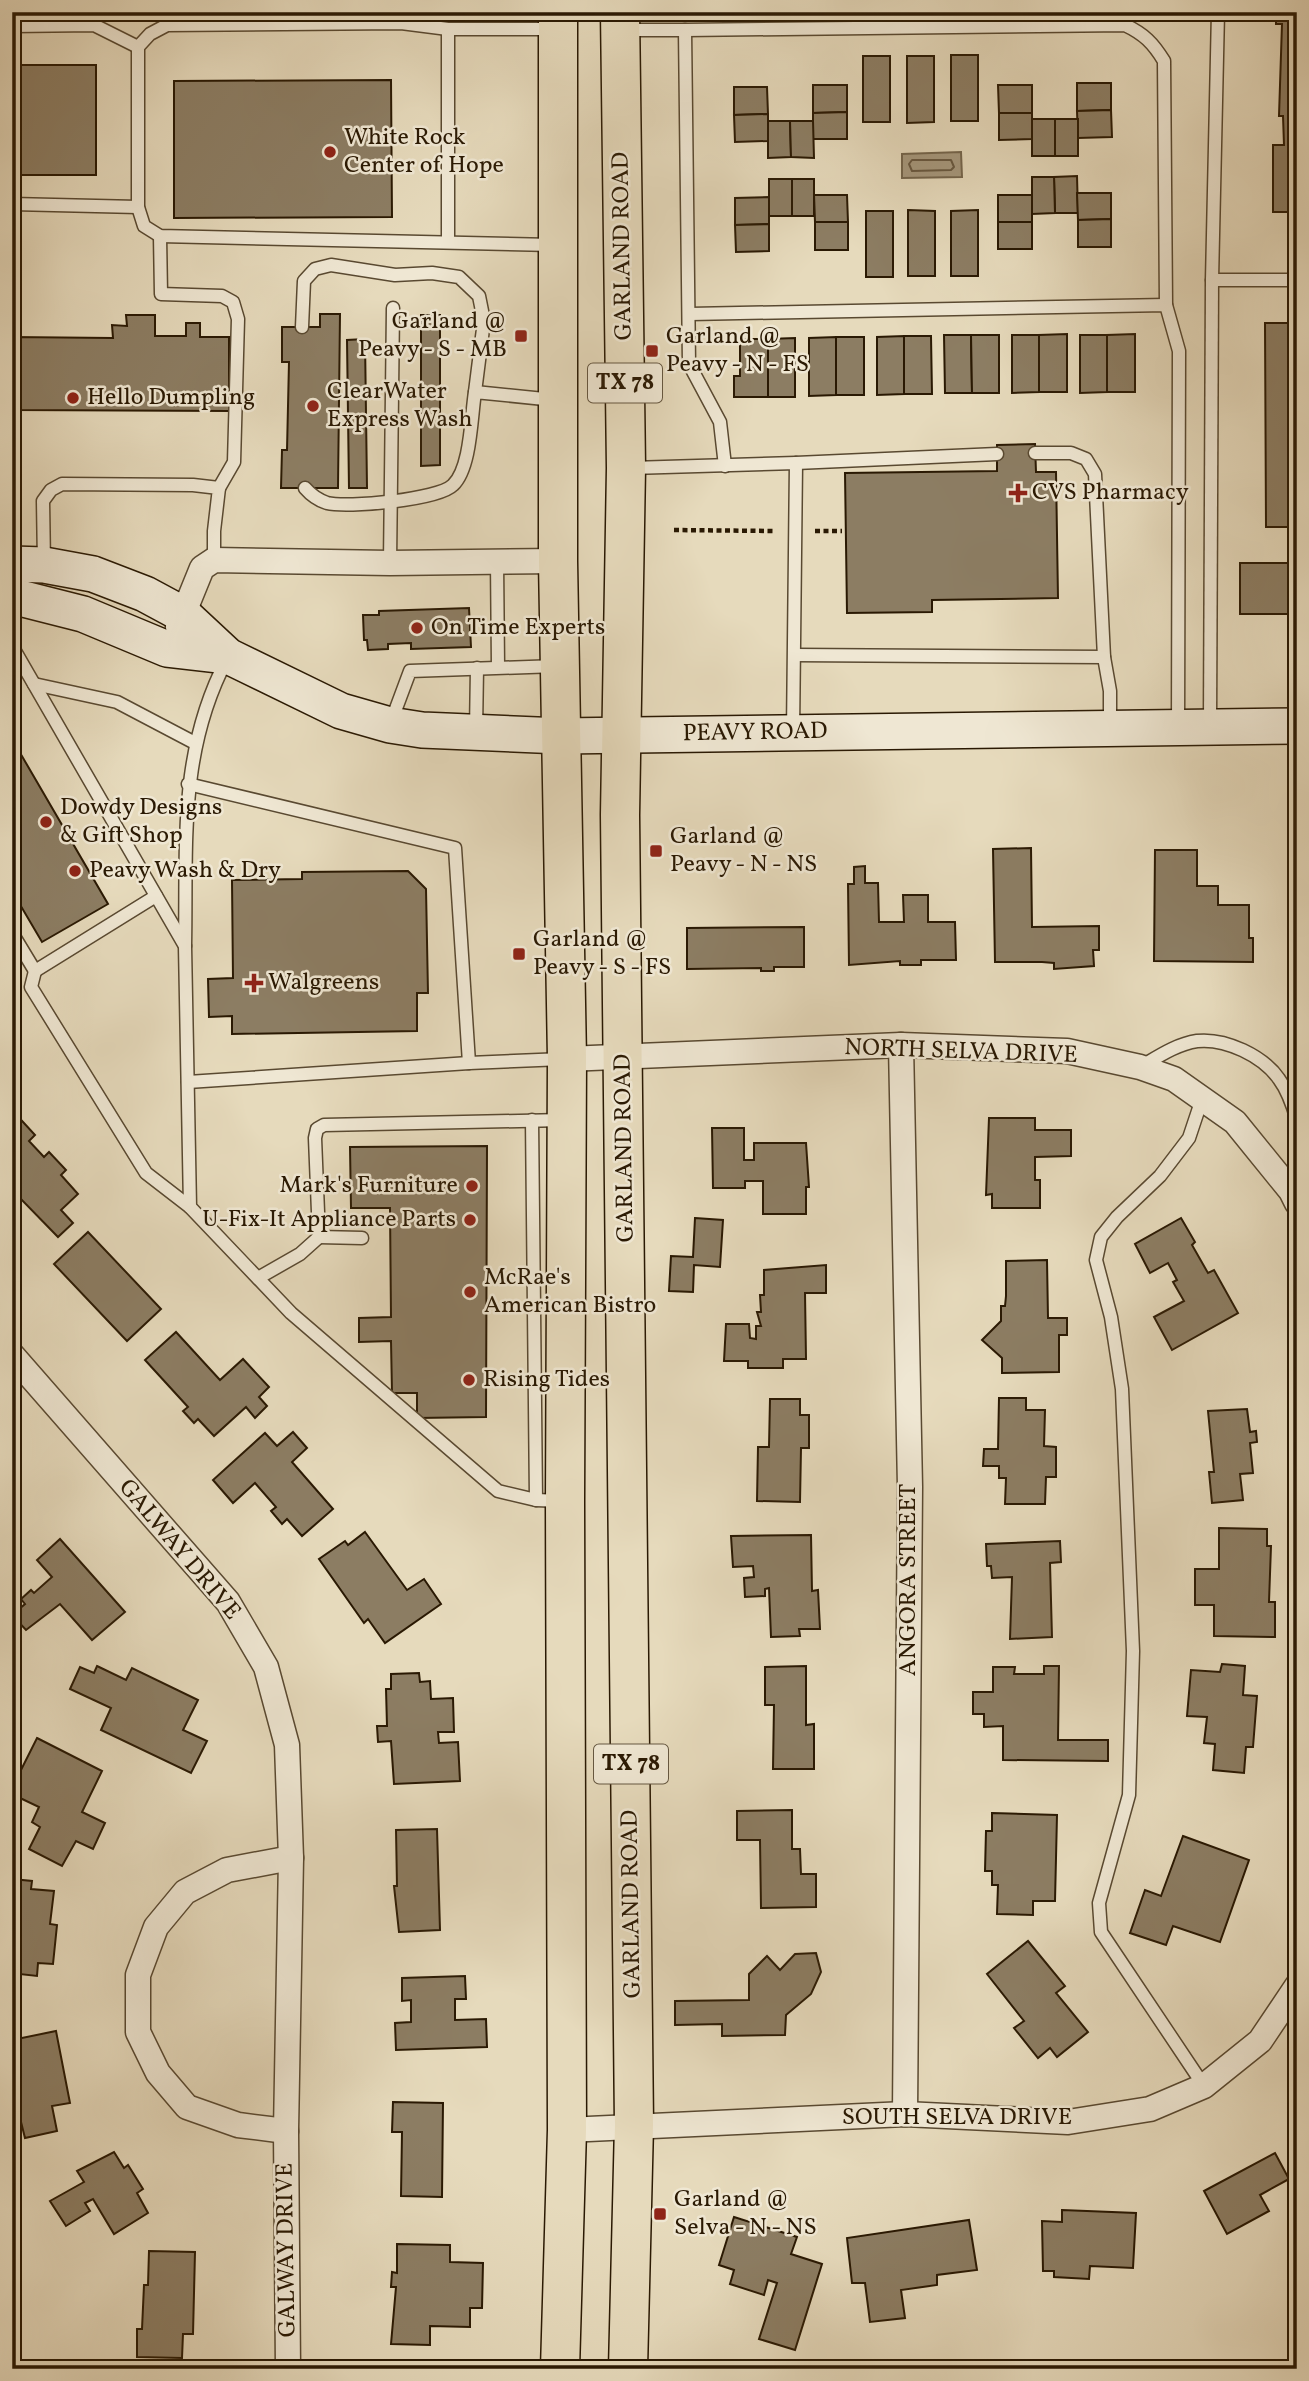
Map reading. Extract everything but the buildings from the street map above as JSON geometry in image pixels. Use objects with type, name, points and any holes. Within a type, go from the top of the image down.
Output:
[{"type":"main road","name":"GARLAND ROAD","points":[[612,18],[626,468],[620,815],[634,2125],[628,2369]]},
{"type":"main road","name":"TX 78","points":[[558,21],[558,561],[567,1059],[550,1120],[550,1500],[567,2130],[561,2369]]},
{"type":"street","points":[[167,649],[184,615],[202,568],[214,560],[390,563],[558,561]]},
{"type":"street","name":"PEAVY ROAD","points":[[28,564],[93,575],[145,594],[184,615],[228,656],[341,711],[390,725],[422,730],[476,734],[621,736],[1297,726]]},
{"type":"street","name":"PEAVY ROAD","points":[[12,596],[83,614],[167,649],[228,656]]},
{"type":"street","name":"NORTH SELVA DRIVE","points":[[567,1059],[901,1045],[1067,1051],[1140,1067],[1174,1079],[1235,1122],[1295,1187]]},
{"type":"street","name":"ANGORA STREET","points":[[901,1045],[910,1487],[905,2114]]},
{"type":"street","name":"GALWAY DRIVE","points":[[12,1355],[228,1602],[266,1667],[287,1745],[291,1858],[286,2131],[288,2369]]},
{"type":"street","name":"GALWAY DRIVE","points":[[286,2131],[238,2125],[187,2107],[158,2073],[138,2032],[138,1975],[156,1927],[185,1892],[228,1870],[291,1858]]},
{"type":"street","name":"SOUTH SELVA DRIVE","points":[[567,2130],[905,2114],[1068,2122],[1150,2109],[1204,2086],[1260,2041],[1297,1986]]},
{"type":"lane","points":[[1194,727],[1212,280],[1219,12]]},
{"type":"lane","points":[[557,245],[159,236],[145,226],[138,207],[138,47],[150,34],[167,25],[333,18],[448,30],[558,21]]},
{"type":"lane","points":[[612,18],[685,30],[1125,25],[1141,33],[1154,45],[1164,61],[1166,305],[1179,351],[1178,658],[1194,727]]},
{"type":"lane","points":[[12,26],[94,26],[138,47]]},
{"type":"lane","points":[[448,30],[448,242]]},
{"type":"lane","points":[[685,30],[689,363],[720,422],[725,466]]},
{"type":"lane","points":[[12,204],[138,207]]},
{"type":"lane","points":[[159,236],[161,294],[222,296],[233,302],[238,319],[234,462],[219,488],[214,560]]},
{"type":"lane","points":[[302,327],[304,281],[315,269],[331,265],[395,275],[432,273],[458,277],[479,296],[484,321],[463,471],[452,487],[434,494],[391,502],[329,503],[313,497],[305,488]]},
{"type":"lane","points":[[1212,280],[1297,280]]},
{"type":"lane","points":[[690,314],[1166,305]]},
{"type":"lane","points":[[390,563],[393,308]]},
{"type":"lane","points":[[475,392],[558,400]]},
{"type":"lane","points":[[1035,453],[1071,453],[1086,459],[1095,474],[1104,657],[1110,691],[1110,728]]},
{"type":"lane","points":[[626,468],[796,464],[997,454]]},
{"type":"lane","points":[[793,733],[796,464]]},
{"type":"lane","points":[[28,564],[43,501],[51,490],[62,484],[193,485],[219,488]]},
{"type":"lane","points":[[497,561],[498,667]]},
{"type":"lane","points":[[12,646],[185,946]]},
{"type":"lane","points":[[795,655],[1104,657]]},
{"type":"lane","points":[[190,1207],[185,946],[188,784],[195,743],[211,690],[228,656]]},
{"type":"lane","points":[[390,725],[410,671],[561,666]]},
{"type":"lane","points":[[476,734],[477,668]]},
{"type":"lane","points":[[34,684],[117,702],[195,743]]},
{"type":"lane","points":[[188,784],[455,848],[469,1063]]},
{"type":"lane","points":[[156,896],[35,971],[31,987],[146,1173],[190,1207],[291,1313],[498,1491],[550,1500]]},
{"type":"lane","points":[[12,933],[35,971]]},
{"type":"lane","points":[[1140,1067],[1175,1047],[1198,1041],[1230,1046],[1259,1060],[1278,1078],[1292,1103],[1297,1120]]},
{"type":"lane","points":[[188,1082],[567,1059]]},
{"type":"lane","points":[[1202,1099],[1189,1138],[1160,1176],[1117,1217],[1101,1237],[1096,1260],[1111,1317],[1122,1389],[1133,1651],[1129,1795],[1099,1903],[1101,1932],[1204,2086]]},
{"type":"lane","points":[[319,1237],[315,1138],[317,1129],[324,1125],[550,1120]]},
{"type":"lane","points":[[258,1278],[300,1254],[319,1237],[362,1238]]},
{"type":"path","points":[[674,530],[842,531]]},
{"type":"water","points":[[961,152],[962,177],[902,178],[902,154]]},
{"type":"place","name":"White Rock Center of Hope","points":[[330,152]]},
{"type":"place","name":"Garland @ Peavy - S - MB","points":[[521,336]]},
{"type":"place","name":"Garland @ Peavy - N - FS","points":[[652,351]]},
{"type":"place","name":"Hello Dumpling","points":[[73,398]]},
{"type":"place","name":"ClearWater Express Wash","points":[[313,406]]},
{"type":"place","name":"CVS Pharmacy","points":[[1018,493]]},
{"type":"place","name":"On Time Experts","points":[[417,628]]},
{"type":"place","name":"Dowdy Designs & Gift Shop","points":[[46,822]]},
{"type":"place","name":"Garland @ Peavy - N - NS","points":[[656,851]]},
{"type":"place","name":"Peavy Wash & Dry","points":[[75,871]]},
{"type":"place","name":"Garland @ Peavy - S - FS","points":[[519,954]]},
{"type":"place","name":"Walgreens","points":[[254,983]]},
{"type":"place","name":"Mark's Furniture","points":[[472,1186]]},
{"type":"place","name":"U-Fix-It Appliance Parts","points":[[470,1220]]},
{"type":"place","name":"McRae's American Bistro","points":[[470,1292]]},
{"type":"place","name":"Rising Tides","points":[[469,1380]]},
{"type":"place","name":"Garland @ Selva - N - NS","points":[[660,2214]]}]
